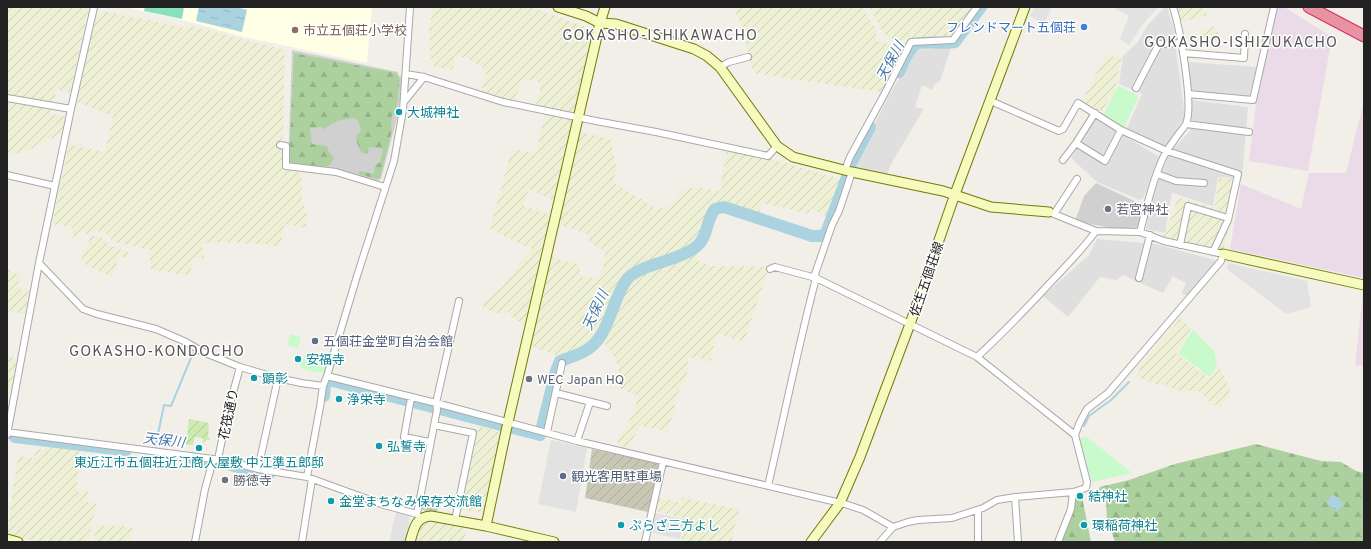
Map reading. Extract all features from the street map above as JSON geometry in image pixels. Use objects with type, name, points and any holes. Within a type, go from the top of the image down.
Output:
[{"type":"highway","points":[[1309,7],[1364,36]]},
{"type":"street","points":[[94,7],[39,263],[7,433],[214,461],[310,478],[419,516],[431,516],[455,520],[554,542]]},
{"type":"street","points":[[302,542],[323,386],[394,161],[403,103],[410,7]]},
{"type":"street","points":[[558,7],[586,16],[600,23],[616,24],[694,49],[707,56],[720,67],[777,146],[793,157],[848,171],[944,191],[991,207],[1052,213],[1096,230],[1140,232],[1180,245],[1364,285]]},
{"type":"street","points":[[486,526],[600,23],[605,7]]},
{"type":"street","points":[[768,486],[786,412],[804,324],[816,278],[815,274],[832,225],[840,211],[850,157],[884,96],[911,42],[953,40],[977,7]]},
{"type":"street","name":"佐生五個荘線","points":[[811,542],[840,503],[860,457],[910,324],[955,194],[1026,7]]},
{"type":"street","points":[[1140,232],[1160,165],[1167,151],[1186,124],[1188,114],[1188,94],[1183,53],[1178,24],[1173,7]]},
{"type":"street","points":[[1188,94],[1253,100],[1274,7]]},
{"type":"street","points":[[1183,53],[1244,58],[1245,34]]},
{"type":"street","points":[[1136,88],[1159,44],[1181,43]]},
{"type":"street","points":[[720,67],[729,62],[748,57]]},
{"type":"street","points":[[406,74],[424,77],[503,102],[768,156],[777,146]]},
{"type":"street","points":[[403,103],[424,77]]},
{"type":"street","points":[[7,98],[71,110]]},
{"type":"street","points":[[991,101],[1059,131],[1063,129],[1078,103],[1121,130],[1167,151],[1238,174],[1228,218],[1213,252]]},
{"type":"street","points":[[1063,160],[1095,113]]},
{"type":"street","points":[[1186,124],[1249,132]]},
{"type":"street","points":[[1076,143],[1105,161],[1121,130]]},
{"type":"street","points":[[280,145],[286,146],[286,166],[336,172],[385,187]]},
{"type":"street","points":[[1157,174],[1176,181],[1204,183]]},
{"type":"street","points":[[7,175],[55,186]]},
{"type":"street","points":[[1052,213],[1077,179]]},
{"type":"street","points":[[1180,245],[1188,206],[1228,218]]},
{"type":"street","points":[[977,357],[1009,327],[1052,282],[1084,247],[1096,230]]},
{"type":"street","points":[[1139,278],[1150,235]]},
{"type":"street","points":[[884,540],[893,527],[908,522],[952,518],[983,508],[997,500],[1073,492],[1086,488],[1087,482],[1075,435],[1087,409],[1108,393],[1221,261],[1223,254]]},
{"type":"street","points":[[39,263],[83,309],[156,329],[239,368],[278,379],[323,386]]},
{"type":"street","points":[[770,269],[775,267],[816,278],[977,357],[1054,420],[1075,435]]},
{"type":"street","points":[[410,542],[419,516],[430,442],[459,301]]},
{"type":"street","points":[[543,431],[556,393],[562,363]]},
{"type":"street","name":"花筏通り","points":[[195,542],[205,489],[239,368]]},
{"type":"street","points":[[327,376],[411,400],[508,425],[543,431],[663,462],[840,503],[863,510],[893,527]]},
{"type":"street","points":[[258,469],[278,379]]},
{"type":"street","points":[[556,393],[607,406]]},
{"type":"street","points":[[411,400],[404,436],[430,442]]},
{"type":"street","points":[[577,441],[590,402]]},
{"type":"street","points":[[434,425],[473,434],[455,520]]},
{"type":"street","points":[[645,542],[663,462]]},
{"type":"street","points":[[1058,542],[1071,509],[1073,492]]},
{"type":"street","points":[[1015,497],[1018,542]]},
{"type":"street","points":[[978,510],[980,542]]},
{"type":"street","points":[[7,539],[18,542]]},
{"type":"shaded area","points":[[7,7],[89,7],[70,93],[57,89],[50,114],[68,117],[62,133],[27,151],[7,155]]},
{"type":"shaded area","name":"市立五個荘小学校","points":[[126,7],[372,7],[367,63],[244,37],[194,23]]},
{"type":"shaded area","points":[[433,7],[531,7],[586,27],[592,40],[574,114],[536,105],[542,83],[523,78],[515,101],[481,93],[487,70],[467,58],[455,55],[453,70],[433,66],[430,54],[429,28]]},
{"type":"shaded area","points":[[733,7],[863,7],[876,30],[877,41],[906,48],[883,92],[757,74],[753,71],[741,24]]},
{"type":"shaded area","points":[[870,7],[976,7],[951,38],[909,42],[890,38],[882,31]]},
{"type":"shaded area","points":[[1034,7],[1052,7],[1044,24],[1030,16]]},
{"type":"shaded area","points":[[1112,7],[1158,7],[1143,24],[1129,45],[1120,39],[1129,16]]},
{"type":"shaded area","points":[[1165,7],[1167,7],[1174,29],[1185,117],[1165,147],[1127,128],[1142,94],[1119,84],[1123,56],[1138,42],[1147,26]]},
{"type":"shaded area","points":[[1177,7],[1201,7],[1208,15],[1181,22]]},
{"type":"shaded area","points":[[1277,7],[1284,7],[1332,37],[1308,171],[1249,161],[1257,96]]},
{"type":"shaded area","points":[[102,11],[187,28],[191,26],[285,50],[282,170],[301,173],[302,201],[308,217],[306,224],[307,228],[285,224],[279,247],[264,244],[219,242],[202,243],[204,259],[193,257],[190,276],[150,269],[150,250],[113,242],[105,232],[97,231],[86,234],[83,230],[70,239],[72,227],[52,224],[69,144],[105,152],[113,116],[77,102],[96,13],[101,14]]},
{"type":"shaded area","points":[[1216,26],[1220,37],[1204,42],[1200,31]]},
{"type":"shaded area","points":[[951,48],[940,81],[935,84],[932,90],[922,85],[915,107],[924,109],[891,164],[887,175],[852,168],[891,92],[914,53],[917,50]]},
{"type":"shaded area","name":"大城神社","points":[[292,50],[398,72],[399,76],[402,77],[399,111],[381,179],[377,181],[339,171],[288,163]]},
{"type":"shaded area","points":[[1106,54],[1121,59],[1115,92],[1101,111],[1082,102]]},
{"type":"shaded area","points":[[1188,62],[1257,67],[1249,97],[1190,91]]},
{"type":"shaded area","points":[[1191,100],[1248,107],[1242,178],[1218,177],[1213,206],[1172,193],[1165,233],[1146,229],[1152,199],[1170,152],[1190,131]]},
{"type":"shaded area","points":[[1364,100],[1364,278],[1230,249],[1241,184],[1301,209],[1309,173],[1346,173]]},
{"type":"shaded area","points":[[545,114],[574,118],[554,201],[529,189],[523,206],[552,215],[525,326],[511,316],[508,311],[505,315],[491,312],[480,305],[502,287],[532,249],[490,228],[512,149],[536,153]]},
{"type":"shaded area","points":[[1096,117],[1161,158],[1143,198],[1140,200],[1097,182],[1071,158]]},
{"type":"shaded area","points":[[580,132],[611,139],[617,167],[613,182],[657,209],[672,205],[679,193],[688,187],[721,191],[722,172],[728,148],[843,180],[830,217],[810,209],[809,214],[763,203],[758,215],[719,203],[712,206],[707,215],[697,260],[711,266],[769,267],[744,342],[719,334],[714,344],[711,361],[689,357],[687,375],[678,393],[668,432],[640,426],[628,448],[616,445],[635,410],[638,396],[618,388],[619,367],[613,355],[599,336],[591,344],[581,350],[562,357],[531,346],[552,257],[580,265],[579,277],[597,278],[603,270],[603,261],[606,252],[589,241],[590,235],[558,224]]},
{"type":"shaded area","points":[[1219,178],[1241,179],[1223,252],[1163,238],[1177,197],[1214,208]]},
{"type":"shaded area","points":[[1096,183],[1141,204],[1143,208],[1139,227],[1116,229],[1075,221],[1084,196]]},
{"type":"shaded area","points":[[98,235],[111,246],[128,252],[127,258],[119,256],[112,277],[84,264],[81,257],[91,237]]},
{"type":"shaded area","points":[[1097,239],[1156,244],[1218,261],[1187,295],[1181,294],[1186,283],[1173,276],[1163,293],[1123,275],[1117,280],[1100,277],[1068,317],[1043,296],[1089,255]]},
{"type":"shaded area","points":[[1228,263],[1307,281],[1311,307],[1286,314],[1227,269]]},
{"type":"shaded area","points":[[7,269],[22,276],[15,287],[30,292],[26,314],[7,311]]},
{"type":"shaded area","points":[[1364,292],[1364,366],[1355,365]]},
{"type":"shaded area","points":[[1180,319],[1191,329],[1176,353],[1210,379],[1219,367],[1230,389],[1221,408],[1207,400],[1199,391],[1177,391],[1164,384],[1156,384],[1137,377],[1139,367]]},
{"type":"shaded area","points":[[7,356],[17,358],[12,388],[7,388]]},
{"type":"shaded area","points":[[479,426],[495,430],[500,434],[484,513],[461,510]]},
{"type":"shaded area","name":"観光客用駐車場","points":[[551,440],[587,448],[576,512],[538,504]]},
{"type":"shaded area","points":[[46,445],[81,450],[76,492],[88,490],[87,502],[97,500],[88,542],[37,542],[7,534],[18,456],[34,458],[36,449],[45,450]]},
{"type":"shaded area","points":[[592,449],[660,463],[648,512],[585,498]]},
{"type":"shaded area","points":[[682,497],[739,510],[731,542],[681,542],[686,519],[656,511],[659,498],[680,503]]},
{"type":"shaded area","points":[[421,501],[438,504],[437,513],[423,510],[421,507]]},
{"type":"shaded area","points":[[396,511],[409,516],[409,524],[405,542],[389,542]]},
{"type":"shaded area","points":[[655,513],[683,519],[684,521],[680,539],[650,532]]},
{"type":"shaded area","points":[[431,521],[467,527],[464,542],[415,542],[420,528],[424,524]]},
{"type":"shaded area","points":[[97,525],[132,528],[129,542],[93,542]]},
{"type":"green space","points":[[145,7],[184,7],[182,19],[144,11]]},
{"type":"green space","name":"大城神社","points":[[294,53],[396,73],[400,79],[396,113],[392,116],[392,131],[380,178],[377,179],[358,174],[360,171],[374,174],[375,166],[380,162],[383,149],[369,147],[368,153],[364,154],[361,152],[356,138],[361,130],[359,123],[355,118],[337,121],[323,129],[320,127],[310,128],[312,144],[327,146],[329,152],[334,158],[330,165],[324,167],[289,162]]},
{"type":"green space","points":[[1118,86],[1139,96],[1124,128],[1104,114]]},
{"type":"green space","points":[[1193,330],[1214,351],[1217,364],[1210,377],[1178,353]]},
{"type":"green space","points":[[290,334],[301,337],[298,348],[287,345]]},
{"type":"green space","points":[[306,352],[329,357],[324,373],[306,370],[300,367]]},
{"type":"green space","points":[[189,419],[209,423],[208,438],[210,438],[210,440],[202,442],[203,438],[195,437],[193,445],[186,445]]},
{"type":"green space","points":[[1087,437],[1132,473],[1092,482],[1079,439]]},
{"type":"green space","points":[[1256,444],[1321,461],[1341,462],[1356,471],[1364,473],[1364,542],[1115,542],[1107,519],[1106,501],[1104,498],[1096,497],[1096,493],[1100,487],[1129,480],[1175,464]]},
{"type":"green space","points":[[1082,497],[1091,542],[1060,542],[1074,498]]},
{"type":"water","points":[[199,7],[236,7],[247,10],[242,32],[196,21]]},
{"type":"water","points":[[1333,494],[1344,503],[1337,512],[1326,502]]},
{"type":"waterway","name":"天保川","points":[[899,72],[913,46],[919,43],[955,42],[981,7]]},
{"type":"waterway","name":"天保川","points":[[850,165],[870,127]]},
{"type":"waterway","name":"天保川","points":[[324,396],[325,386],[329,380],[540,435],[556,371],[560,361],[575,356],[590,348],[600,337],[628,278],[642,269],[681,255],[697,246],[703,238],[712,213],[715,209],[724,207],[812,236],[820,236],[826,233],[847,177]]},
{"type":"waterway","points":[[155,449],[164,405],[171,406],[193,353],[196,352],[200,354]]},
{"type":"waterway","points":[[206,356],[232,367]]},
{"type":"waterway","points":[[1084,426],[1089,416],[1111,400],[1129,382]]},
{"type":"waterway","name":"天保川","points":[[15,437],[126,450]]},
{"type":"waterway","name":"天保川","points":[[192,458],[211,462],[221,462],[248,470],[270,473]]},
{"type":"place","name":"フレンドマート五個荘","points":[[1084,27]]},
{"type":"place","name":"市立五個荘小学校","points":[[295,30]]},
{"type":"place","name":"大城神社","points":[[399,112]]},
{"type":"place","name":"若宮神社","points":[[1108,209]]},
{"type":"place","name":"五個荘金堂町自治会館","points":[[315,341]]},
{"type":"place","name":"安福寺","points":[[298,359]]},
{"type":"place","name":"顕彰","points":[[254,378]]},
{"type":"place","name":"WEC Japan HQ","points":[[529,379]]},
{"type":"place","name":"浄栄寺","points":[[339,399]]},
{"type":"place","name":"弘誓寺","points":[[379,446]]},
{"type":"place","name":"東近江市五個荘近江商人屋敷 中江準五郎邸","points":[[199,448]]},
{"type":"place","name":"観光客用駐車場","points":[[563,476]]},
{"type":"place","name":"勝徳寺","points":[[225,480]]},
{"type":"place","name":"結神社","points":[[1080,496]]},
{"type":"place","name":"金堂まちなみ保存交流館","points":[[331,501]]},
{"type":"place","name":"ぷらざ三方よし","points":[[621,525]]},
{"type":"place","name":"環稲荷神社","points":[[1084,525]]},
{"type":"district","name":"GOKASHO-ISHIKAWACHO","points":[[660,35]]},
{"type":"district","name":"GOKASHO-ISHIZUKACHO","points":[[1241,42]]},
{"type":"district","name":"GOKASHO-KONDOCHO","points":[[157,351]]}]
